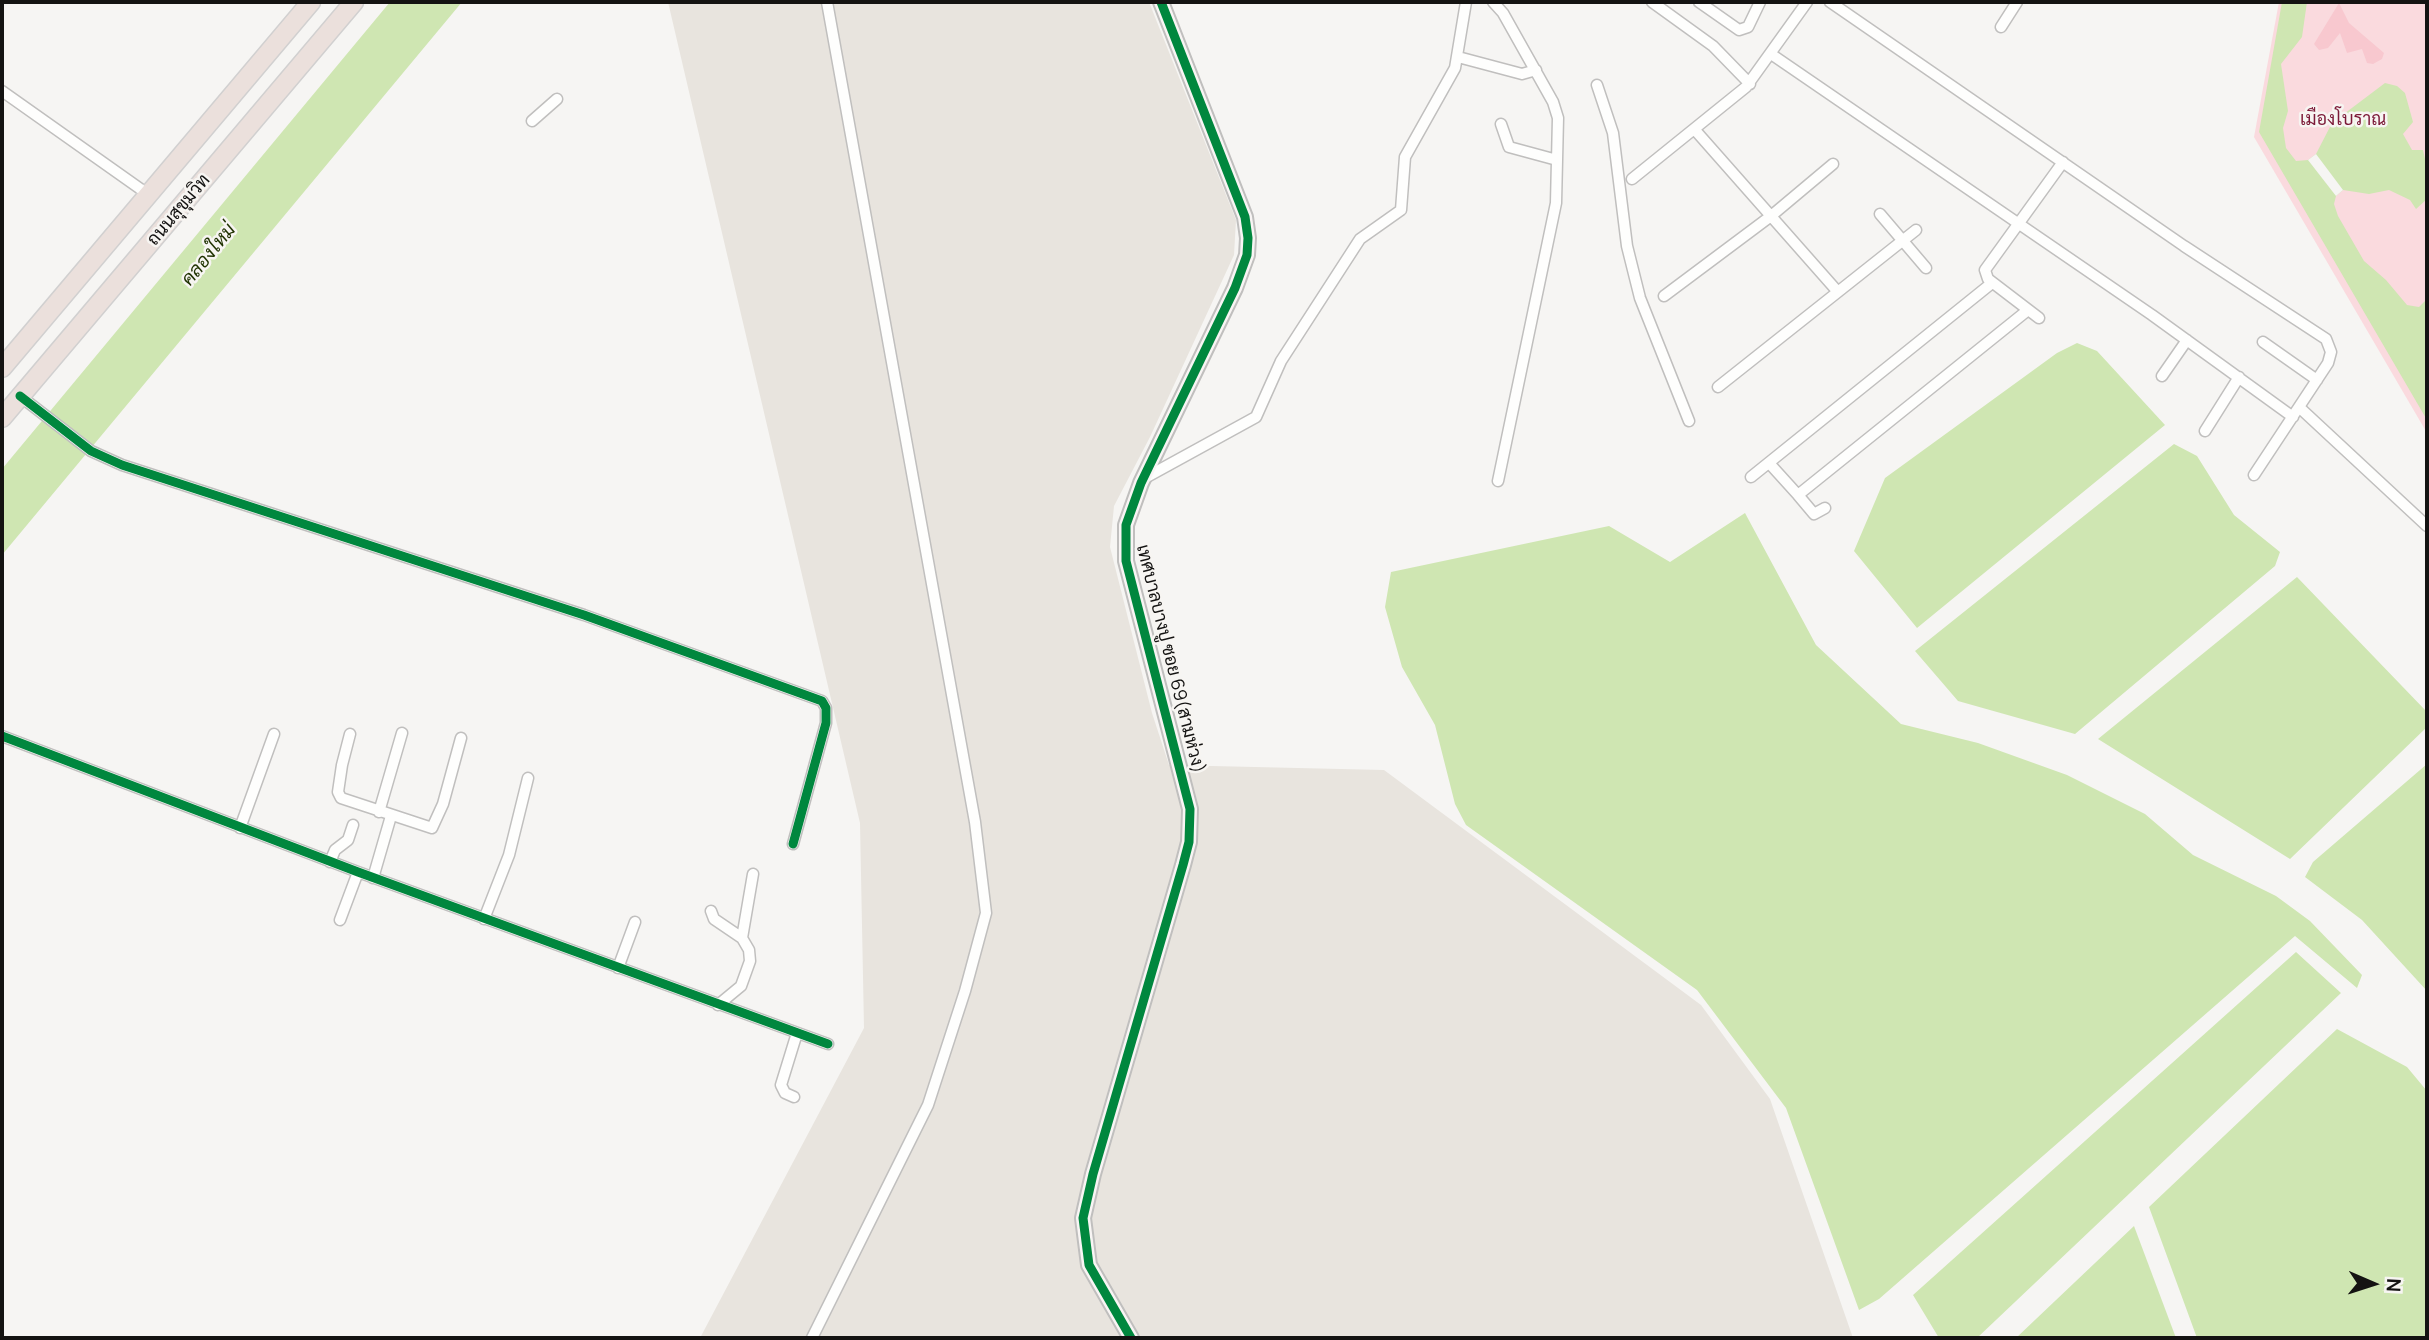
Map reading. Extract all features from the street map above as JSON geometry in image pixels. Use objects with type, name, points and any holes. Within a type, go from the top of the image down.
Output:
[{"type":"highway","name":"ถนนสุขุมวิท","points":[[2,418],[354,2]]},
{"type":"highway","name":"ถนนสุขุมวิท","points":[[5,360],[149,195],[307,3]]},
{"type":"street","points":[[812,1338],[928,1105],[985,925],[986,900],[974,815],[827,2]]},
{"type":"street","name":"เทศบาลบางปู ซอย 69(สามห่วง)","points":[[1131,1338],[1089,1265],[1083,1218],[1093,1174],[1183,865],[1189,842],[1190,809],[1125,561],[1126,525],[1142,480],[1235,288],[1247,255],[1248,238],[1245,217],[1161,2]]},
{"type":"street","points":[[1142,480],[1251,420],[1260,412],[1282,361],[1360,239],[1401,210],[1405,157],[1453,74],[1466,2]]},
{"type":"street","points":[[1493,2],[1503,13],[1557,112],[1556,203],[1499,481]]},
{"type":"street","points":[[1652,2],[1707,41],[1750,84]]},
{"type":"street","points":[[1699,2],[1739,30],[1748,27],[1760,2]]},
{"type":"street","points":[[1632,179],[1750,84],[1807,2]]},
{"type":"street","points":[[1830,2],[2185,246],[2320,333],[2331,352],[2300,408],[2254,475]]},
{"type":"street","points":[[2001,27],[2017,2]]},
{"type":"street","points":[[1771,54],[2020,224],[2293,417]]},
{"type":"street","points":[[1458,57],[1522,74],[1536,70]]},
{"type":"street","points":[[1597,85],[1613,133],[1627,246],[1640,298],[1689,421]]},
{"type":"street","points":[[2,91],[149,195]]},
{"type":"street","points":[[532,121],[557,99]]},
{"type":"street","points":[[1501,124],[1509,147],[1557,160]]},
{"type":"street","points":[[1695,130],[1838,292]]},
{"type":"street","points":[[2039,318],[1992,283],[1985,276],[1985,270],[2063,162]]},
{"type":"street","points":[[1664,296],[1771,216],[1833,164]]},
{"type":"street","points":[[1880,214],[1926,268]]},
{"type":"street","points":[[1718,387],[1916,230]]},
{"type":"street","points":[[1751,477],[1992,283]]},
{"type":"street","points":[[1798,495],[2028,310]]},
{"type":"street","points":[[2162,376],[2187,341]]},
{"type":"street","points":[[2263,342],[2317,380]]},
{"type":"street","points":[[2205,431],[2239,377]]},
{"type":"street","points":[[20,396],[91,451],[122,465],[584,615],[822,701],[827,716],[825,730],[793,844]]},
{"type":"street","points":[[2300,408],[2427,526]]},
{"type":"street","points":[[1769,463],[1814,514],[1825,508]]},
{"type":"street","points":[[379,812],[402,733]]},
{"type":"street","points":[[240,828],[274,734]]},
{"type":"street","points":[[350,734],[342,765],[339,795],[379,812],[432,828],[440,811],[461,738]]},
{"type":"street","points":[[2,736],[330,862],[828,1044]]},
{"type":"street","points":[[484,919],[509,855],[528,778]]},
{"type":"street","points":[[373,878],[391,816]]},
{"type":"street","points":[[330,862],[335,849],[348,840],[353,825]]},
{"type":"street","points":[[340,920],[358,872]]},
{"type":"street","points":[[742,938],[753,874]]},
{"type":"street","points":[[711,911],[714,919],[742,938],[749,952],[741,986],[718,1005]]},
{"type":"street","points":[[618,968],[635,922]]},
{"type":"street","points":[[794,1097],[785,1093],[781,1085],[797,1033]]},
{"type":"shaded area","points":[[668,2],[1149,2],[1236,220],[1234,255],[1150,437],[1114,506],[1110,547],[1152,713],[1169,765],[1384,770],[1701,1005],[1770,1099],[1853,1338],[700,1338],[864,1028],[860,823]]},
{"type":"shaded area","points":[[2339,3],[2349,23],[2384,53],[2382,59],[2373,64],[2367,63],[2362,49],[2347,53],[2340,33],[2328,48],[2319,50],[2314,44]]},
{"type":"green space","name":"เมืองโบราณ","points":[[2279,2],[2427,2],[2427,433],[2254,137]]},
{"type":"water","name":"คลองใหม่","points":[[390,2],[462,2],[2,555],[2,469]]},
{"type":"water","points":[[2282,2],[2307,2],[2302,37],[2281,64],[2288,111],[2283,128],[2286,148],[2296,161],[2308,160],[2316,154],[2332,123],[2385,83],[2397,86],[2405,93],[2413,122],[2403,134],[2412,150],[2423,150],[2427,168],[2427,199],[2416,209],[2410,200],[2389,190],[2369,194],[2343,190],[2336,196],[2334,204],[2364,261],[2386,280],[2407,305],[2419,307],[2427,299],[2427,420],[2259,132]]},
{"type":"water","points":[[2077,343],[2097,351],[2165,425],[1917,628],[1854,551],[1885,478],[2057,353]]},
{"type":"water","points":[[2174,444],[2197,456],[2234,515],[2280,552],[2275,566],[2075,734],[1958,701],[1915,651]]},
{"type":"water","points":[[1745,513],[1816,645],[1901,724],[1978,743],[2067,775],[2145,814],[2193,855],[2276,896],[2310,921],[2362,975],[2357,988],[2295,936],[1879,1299],[1859,1310],[1786,1108],[1697,990],[1466,825],[1455,804],[1435,725],[1402,667],[1385,607],[1391,572],[1609,526],[1670,562]]},
{"type":"water","points":[[2297,577],[2427,712],[2427,727],[2290,859],[2098,739]]},
{"type":"water","points":[[2427,764],[2427,991],[2362,920],[2305,877],[2313,862]]},
{"type":"water","points":[[2296,952],[2341,993],[1977,1338],[1939,1338],[1913,1295]]},
{"type":"water","points":[[2337,1029],[2407,1067],[2427,1091],[2427,1338],[2197,1338],[2149,1207]]},
{"type":"water","points":[[2134,1226],[2176,1338],[2016,1338]]},
{"type":"pier","points":[[2316,154],[2343,190],[2336,196],[2308,160]]},
{"type":"cycle path","points":[[1131,1338],[1089,1265],[1083,1218],[1093,1174],[1183,865],[1189,842],[1190,809],[1126,561],[1126,525],[1141,483],[1235,288],[1247,255],[1248,238],[1245,217],[1161,2]]},
{"type":"cycle path","points":[[20,396],[91,451],[122,465],[584,615],[822,701],[826,708],[826,723],[793,844]]},
{"type":"cycle path","points":[[2,736],[358,872],[828,1044]]}]
